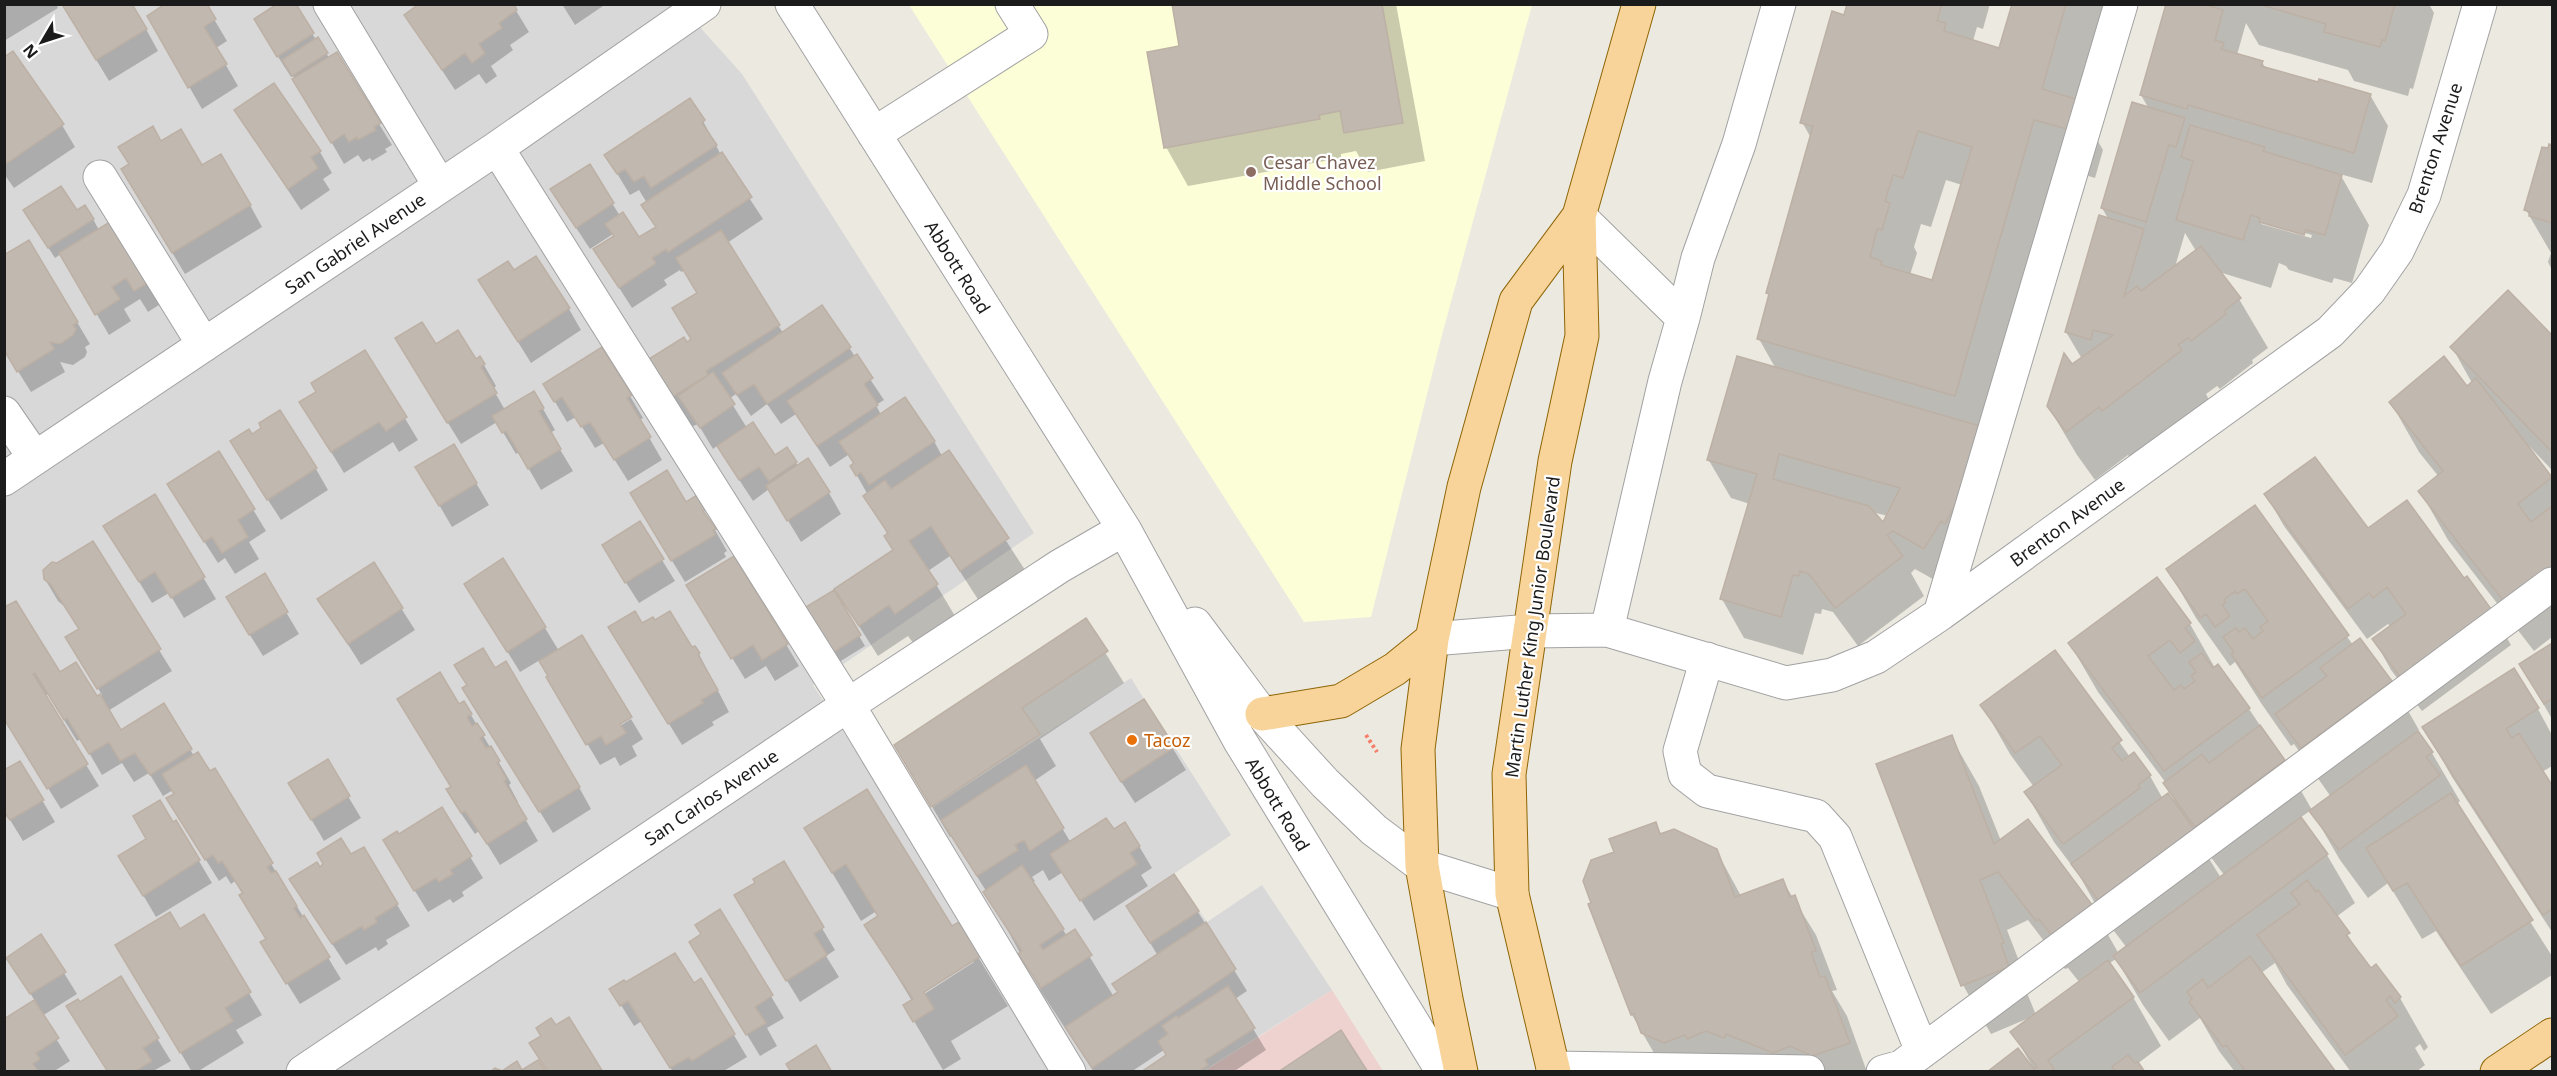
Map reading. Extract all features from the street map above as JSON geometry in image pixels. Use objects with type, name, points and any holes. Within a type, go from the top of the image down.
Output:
[{"type":"main road","name":"Martin Luther King Junior Boulevard","points":[[1553,1070],[1512,894],[1509,774],[1555,461],[1582,336],[1579,216],[1639,4]]},
{"type":"main road","name":"Martin Luther King Junior Boulevard","points":[[1461,1071],[1422,866],[1418,749],[1432,639],[1464,487],[1516,301],[1579,216]]},
{"type":"main road","points":[[1262,714],[1341,700],[1364,689],[1395,669],[1432,639]]},
{"type":"main road","points":[[2511,1068],[2553,1035]]},
{"type":"street","points":[[330,4],[440,186]]},
{"type":"street","name":"San Gabriel Avenue","points":[[4,479],[498,148],[704,4]]},
{"type":"street","name":"Abbott Road","points":[[792,4],[1124,529],[1240,741],[1443,1071]]},
{"type":"street","points":[[874,134],[1031,33],[1012,4]]},
{"type":"street","points":[[1607,630],[1665,381],[1698,258],[1739,144],[1779,4]]},
{"type":"street","points":[[1940,614],[2121,4]]},
{"type":"street","name":"Brenton Avenue","points":[[1432,639],[1530,631],[1607,630],[1786,682],[1832,675],[1876,657],[1940,614],[2330,332],[2369,291],[2397,251],[2424,195],[2480,4]]},
{"type":"street","points":[[498,148],[848,705],[1070,1071]]},
{"type":"street","points":[[100,177],[204,345]]},
{"type":"street","points":[[1579,216],[1683,318]]},
{"type":"street","points":[[4,413],[35,458]]},
{"type":"street","name":"Abbott Road","points":[[1124,529],[1262,714],[1325,783],[1374,830],[1422,866],[1512,894]]},
{"type":"street","name":"San Carlos Avenue","points":[[303,1071],[848,705],[1060,566],[1124,529]]},
{"type":"street","points":[[1883,1071],[1901,1067],[2553,584]]},
{"type":"street","points":[[1707,659],[1680,751],[1685,774],[1707,791],[1816,816],[1835,837],[1922,1051]]},
{"type":"street","points":[[1553,1070],[1808,1071]]},
{"type":"shaded area","points":[[5,5],[680,5],[742,74],[1034,533],[813,685],[904,826],[1131,678],[1144,699],[1090,734],[1121,782],[1175,747],[1231,835],[1126,906],[1150,942],[1199,911],[1207,922],[1262,885],[1332,990],[1203,1071],[5,1072]]},
{"type":"shaded area","name":"Cesar Chavez Middle School","points":[[909,5],[1532,5],[1442,335],[1371,617],[1304,622]]},
{"type":"shaded area","points":[[1332,990],[1383,1071],[1203,1072]]},
{"type":"building","points":[[66,4],[132,4],[147,29],[96,60],[63,6]]},
{"type":"building","points":[[165,4],[207,4],[216,19],[204,27],[227,64],[188,88],[147,16]]},
{"type":"building","points":[[277,4],[296,4],[314,33],[277,57],[254,19]]},
{"type":"building","points":[[419,4],[514,4],[517,10],[499,23],[502,28],[479,44],[485,53],[472,63],[465,53],[442,70],[404,15]]},
{"type":"building","points":[[1172,4],[1382,4],[1403,123],[1344,133],[1340,111],[1319,115],[1320,119],[1164,148],[1147,52],[1179,46]]},
{"type":"building","points":[[1847,4],[1942,4],[1937,21],[1946,23],[1944,31],[1999,48],[2012,4],[2066,4],[2042,89],[2076,99],[2067,129],[2034,120],[1955,396],[1757,339],[1769,294],[1766,293],[1813,126],[1800,123],[1832,11],[1844,15]],"holes":[[[1918,131],[1972,147],[1932,280],[1881,265],[1882,261],[1870,257],[1877,229],[1882,230],[1890,203],[1885,201],[1893,175],[1903,178]]]},
{"type":"building","points":[[2166,4],[2203,4],[2223,10],[2215,40],[2224,43],[2221,49],[2263,61],[2261,66],[2371,94],[2354,153],[2188,105],[2187,109],[2140,95]]},
{"type":"building","points":[[2258,4],[2395,4],[2385,41],[2382,40],[2380,47],[2324,32],[2326,24]]},
{"type":"building","points":[[318,37],[328,53],[292,76],[282,60]]},
{"type":"building","points":[[13,51],[64,124],[4,165],[4,57]]},
{"type":"building","points":[[337,52],[381,123],[374,127],[376,130],[358,140],[357,137],[349,142],[344,134],[331,143],[292,79]]},
{"type":"building","points":[[274,83],[321,151],[311,157],[318,168],[288,189],[234,110]]},
{"type":"building","points":[[690,98],[705,120],[702,123],[717,145],[651,188],[644,176],[634,182],[625,169],[617,174],[604,155]]},
{"type":"building","points":[[2132,102],[2185,118],[2176,147],[2169,145],[2146,222],[2101,208]]},
{"type":"building","points":[[2190,125],[2265,147],[2263,151],[2342,175],[2325,235],[2306,230],[2304,235],[2259,222],[2260,218],[2251,215],[2243,240],[2176,220],[2193,161],[2181,157]]},
{"type":"building","points":[[153,126],[161,141],[181,129],[202,165],[221,154],[251,205],[172,253],[121,169],[129,164],[118,147]]},
{"type":"building","points":[[2549,144],[2552,145],[2552,223],[2529,216],[2530,212],[2524,210],[2542,147],[2548,148]]},
{"type":"building","points":[[722,152],[752,197],[668,252],[666,249],[652,258],[656,263],[619,288],[593,249],[614,236],[605,224],[623,212],[639,237],[656,227],[641,205]]},
{"type":"building","points":[[590,164],[614,203],[576,228],[550,189]]},
{"type":"building","points":[[61,186],[77,210],[85,205],[94,219],[48,248],[23,210]]},
{"type":"building","points":[[2099,215],[2144,229],[2124,296],[2137,286],[2141,291],[2201,246],[2241,298],[2225,310],[2226,314],[2191,341],[2188,338],[2178,345],[2182,350],[2102,411],[2099,407],[2066,432],[2047,406],[2064,353],[2072,364],[2113,335],[2093,330],[2091,340],[2065,332]]},
{"type":"building","points":[[113,220],[151,281],[134,291],[126,278],[112,287],[120,299],[95,315],[59,253]]},
{"type":"building","points":[[721,230],[780,325],[706,371],[708,375],[672,397],[649,359],[684,337],[687,342],[691,339],[672,308],[697,293],[676,258]]},
{"type":"building","points":[[29,240],[78,322],[73,325],[76,329],[73,335],[60,344],[50,342],[54,349],[17,372],[4,350],[4,255]]},
{"type":"building","points":[[536,256],[570,308],[518,342],[478,280],[508,261],[514,270]]},
{"type":"building","points":[[2508,290],[2552,335],[2552,452],[2450,347]]},
{"type":"building","points":[[822,305],[851,347],[767,404],[754,384],[737,395],[722,373]]},
{"type":"building","points":[[422,322],[436,344],[458,330],[476,359],[480,356],[485,364],[481,367],[497,393],[447,423],[395,338]]},
{"type":"building","points":[[602,347],[632,395],[627,398],[651,437],[614,460],[590,422],[581,427],[562,397],[554,402],[543,384]]},
{"type":"building","points":[[365,350],[407,417],[386,431],[379,422],[331,452],[299,402],[316,392],[311,383]]},
{"type":"building","points":[[857,354],[873,378],[864,384],[878,405],[817,446],[787,401]]},
{"type":"building","points":[[1737,356],[1980,426],[1959,498],[1945,524],[1941,521],[1924,549],[1893,531],[1887,535],[1903,556],[1835,608],[1809,574],[1800,571],[1799,576],[1793,575],[1781,617],[1720,599],[1757,474],[1707,460]],"holes":[[[1779,454],[1900,488],[1883,522],[1869,506],[1773,479]]]},
{"type":"building","points":[[2444,356],[2467,386],[2476,378],[2552,477],[2518,504],[2531,522],[2552,506],[2552,567],[2505,603],[2418,491],[2443,471],[2389,402]]},
{"type":"building","points":[[713,372],[735,404],[700,428],[678,396]]},
{"type":"building","points":[[534,391],[544,408],[539,411],[561,449],[528,469],[506,431],[502,433],[492,416]]},
{"type":"building","points":[[905,397],[935,441],[869,485],[861,472],[856,476],[850,466],[854,463],[839,442]]},
{"type":"building","points":[[280,410],[317,468],[267,500],[230,441],[249,429],[252,434],[261,428],[259,423]]},
{"type":"building","points":[[753,422],[775,455],[787,447],[797,462],[769,481],[759,467],[739,480],[717,446]]},
{"type":"building","points":[[454,444],[477,483],[439,506],[415,467]]},
{"type":"building","points":[[949,450],[1009,538],[960,571],[931,526],[909,541],[938,584],[895,614],[889,605],[859,626],[834,589],[893,550],[884,536],[888,533],[863,496],[885,480],[891,489]]},
{"type":"building","points":[[219,451],[255,509],[238,520],[248,537],[222,553],[212,537],[204,542],[167,484]]},
{"type":"building","points":[[2315,457],[2368,528],[2407,500],[2464,578],[2467,576],[2494,613],[2403,681],[2372,639],[2406,614],[2387,587],[2373,598],[2369,593],[2348,609],[2264,494]]},
{"type":"building","points":[[808,458],[830,492],[787,521],[766,486]]},
{"type":"building","points":[[667,470],[686,502],[697,495],[705,510],[703,511],[716,529],[713,530],[715,535],[671,561],[630,493]]},
{"type":"building","points":[[155,494],[205,577],[171,598],[155,572],[139,582],[103,526]]},
{"type":"building","points":[[2255,505],[2349,635],[2262,698],[2231,654],[2234,652],[2223,637],[2236,628],[2239,632],[2245,628],[2253,639],[2263,631],[2260,627],[2268,621],[2245,589],[2237,594],[2235,591],[2224,600],[2226,602],[2222,605],[2230,616],[2215,627],[2206,614],[2200,618],[2166,569]]},
{"type":"building","points":[[640,521],[664,559],[625,583],[602,545]]},
{"type":"building","points":[[93,541],[161,649],[97,689],[65,637],[79,629],[51,585],[44,579],[43,570],[52,562],[57,563]]},
{"type":"building","points":[[734,556],[788,644],[762,660],[753,645],[731,659],[686,585]]},
{"type":"building","points":[[503,558],[546,627],[507,652],[464,584]]},
{"type":"building","points":[[374,562],[403,608],[348,644],[317,599]]},
{"type":"building","points":[[265,573],[288,612],[249,635],[226,597]]},
{"type":"building","points":[[2157,577],[2191,623],[2185,628],[2195,641],[2180,653],[2170,640],[2148,656],[2174,690],[2181,685],[2184,689],[2195,681],[2191,676],[2196,672],[2189,662],[2202,653],[2213,668],[2218,664],[2250,708],[2164,771],[2068,643]]},
{"type":"building","points":[[834,590],[861,635],[829,655],[801,610]]},
{"type":"building","points":[[16,601],[60,672],[76,662],[97,696],[100,694],[121,730],[164,703],[192,749],[150,775],[135,753],[120,761],[109,742],[89,754],[67,718],[64,720],[35,673],[33,674],[88,764],[47,789],[4,719],[4,607]]},
{"type":"building","points":[[635,611],[642,623],[653,617],[655,620],[670,611],[692,647],[695,646],[700,653],[698,655],[718,690],[701,700],[703,703],[668,724],[608,627]]},
{"type":"building","points":[[1086,618],[1108,651],[1022,708],[1040,734],[931,807],[894,745]]},
{"type":"building","points":[[582,635],[632,717],[620,724],[626,733],[606,745],[601,736],[586,745],[539,661]]},
{"type":"building","points":[[2360,638],[2392,681],[2301,748],[2275,714],[2327,676],[2320,668]]},
{"type":"building","points":[[2552,643],[2552,699],[2544,704],[2519,664]]},
{"type":"building","points":[[483,648],[495,668],[506,661],[580,787],[539,812],[462,688],[467,685],[454,665]]},
{"type":"building","points":[[2055,650],[2122,740],[2112,748],[2122,761],[2134,752],[2151,775],[2138,785],[2140,788],[2063,844],[2024,792],[2062,765],[2040,736],[2015,753],[1980,705]]},
{"type":"building","points":[[2514,668],[2539,708],[2506,729],[2512,738],[2519,733],[2552,785],[2552,909],[2543,915],[2422,727]]},
{"type":"building","points":[[440,672],[459,704],[464,701],[472,714],[467,717],[472,726],[477,723],[485,735],[480,738],[486,748],[491,746],[500,761],[497,763],[507,779],[504,781],[527,819],[487,844],[465,811],[461,813],[446,789],[451,787],[397,699]]},
{"type":"building","name":"Tacoz","points":[[1144,699],[1175,747],[1121,782],[1090,733]]},
{"type":"building","points":[[2260,725],[2285,760],[2195,827],[2163,783],[2202,754],[2209,763]]},
{"type":"building","points":[[2418,731],[2433,752],[2426,757],[2440,775],[2339,850],[2309,811]]},
{"type":"building","points":[[1952,735],[1994,844],[2028,819],[2093,906],[2052,936],[2039,919],[2036,921],[1998,872],[1980,880],[2004,943],[2001,944],[2009,967],[1961,986],[1876,764]]},
{"type":"building","points":[[198,752],[210,771],[215,768],[273,863],[267,867],[271,873],[276,871],[297,906],[294,908],[300,918],[304,915],[330,957],[286,984],[260,942],[266,939],[239,895],[243,893],[222,861],[218,863],[213,855],[205,860],[166,798],[174,794],[162,774]]},
{"type":"building","points":[[328,759],[350,796],[311,820],[288,783]]},
{"type":"building","points":[[20,761],[44,800],[10,820],[4,812],[4,770]]},
{"type":"building","points":[[1026,765],[1064,828],[1030,851],[1024,840],[1015,845],[1018,850],[977,876],[941,820]]},
{"type":"building","points":[[867,789],[952,926],[959,922],[981,956],[924,992],[934,1009],[913,1022],[903,1005],[913,999],[864,925],[878,916],[846,864],[832,873],[804,828]]},
{"type":"building","points":[[2168,793],[2194,829],[2098,900],[2071,864]]},
{"type":"building","points":[[2451,793],[2533,920],[2461,966],[2407,883],[2393,891],[2366,848]]},
{"type":"building","points":[[160,800],[173,822],[176,820],[200,860],[143,896],[118,856],[146,839],[133,816]]},
{"type":"building","points":[[442,807],[472,856],[450,870],[453,874],[439,882],[436,878],[414,891],[383,840],[397,831],[399,834]]},
{"type":"building","points":[[2301,817],[2328,854],[2140,993],[2113,956]]},
{"type":"building","points":[[1106,818],[1114,829],[1125,822],[1140,846],[1130,853],[1137,864],[1080,901],[1050,854]]},
{"type":"building","points":[[1656,822],[1660,834],[1674,829],[1717,849],[1735,897],[1783,879],[1790,897],[1795,895],[1816,951],[1811,952],[1820,977],[1825,976],[1850,1043],[1812,1056],[1790,1046],[1773,1053],[1726,1034],[1724,1038],[1706,1031],[1687,1039],[1685,1035],[1664,1043],[1641,1033],[1634,1014],[1631,1015],[1588,904],[1591,903],[1583,881],[1591,860],[1614,852],[1609,839]]},
{"type":"building","points":[[341,838],[351,854],[364,847],[398,904],[375,918],[377,922],[364,930],[362,926],[332,944],[289,879],[317,862],[320,867],[323,864],[317,853]]},
{"type":"building","points":[[784,861],[824,927],[814,934],[827,955],[786,981],[734,895],[755,883],[753,879]]},
{"type":"building","points":[[1022,865],[1064,929],[1040,945],[1043,950],[1075,929],[1092,955],[1041,988],[1018,954],[1022,951],[983,892]]},
{"type":"building","points":[[1174,874],[1199,911],[1150,943],[1126,906]]},
{"type":"building","points":[[2307,880],[2316,892],[2318,890],[2350,933],[2346,935],[2371,968],[2376,964],[2401,997],[2395,1003],[2390,996],[2386,1000],[2398,1016],[2345,1055],[2257,935],[2300,904],[2291,893]]},
{"type":"building","points":[[720,909],[773,995],[755,1007],[766,1023],[746,1035],[689,942],[701,934],[695,925]]},
{"type":"building","points":[[170,912],[180,929],[204,914],[251,992],[225,1008],[233,1021],[180,1053],[115,945]]},
{"type":"building","points":[[1206,922],[1236,969],[1092,1068],[1065,1027],[1118,992],[1112,984]]},
{"type":"building","points":[[41,934],[66,972],[30,994],[6,958]]},
{"type":"building","points":[[675,953],[694,983],[701,978],[735,1034],[692,1061],[689,1057],[670,1068],[628,1001],[620,1006],[609,989],[624,980],[626,982]]},
{"type":"building","points":[[2250,956],[2336,1072],[2246,1072],[2226,1045],[2223,1047],[2189,1002],[2192,999],[2187,992],[2203,979],[2208,988]]},
{"type":"building","points":[[2108,960],[2134,997],[2048,1060],[2056,1072],[1987,1072],[2018,1048],[2034,1069],[2037,1067],[2010,1032]]},
{"type":"building","points":[[121,976],[159,1038],[143,1048],[152,1061],[134,1072],[108,1072],[66,1006],[78,999],[80,1002]]},
{"type":"building","points":[[1228,986],[1255,1028],[1205,1060],[1208,1065],[1198,1072],[1141,1072],[1166,1055],[1158,1041],[1168,1034],[1162,1026]]},
{"type":"building","points":[[34,1000],[59,1038],[36,1053],[40,1059],[33,1064],[39,1072],[4,1072],[4,1019]]},
{"type":"building","points":[[569,1017],[603,1072],[548,1072],[529,1043],[541,1036],[536,1028],[551,1018],[556,1025]]},
{"type":"building","points":[[1341,1030],[1368,1072],[1278,1072]]},
{"type":"building","points":[[816,1045],[832,1072],[791,1072],[786,1064]]},
{"type":"building","points":[[2128,1055],[2135,1063],[2138,1062],[2145,1072],[2116,1072],[2112,1067]]},
{"type":"building","points":[[538,1060],[546,1072],[490,1072],[495,1068],[502,1071],[517,1061],[522,1070]]},
{"type":"place","name":"Cesar Chavez Middle School","points":[[1251,172]]},
{"type":"place","name":"Tacoz","points":[[1132,740]]}]
